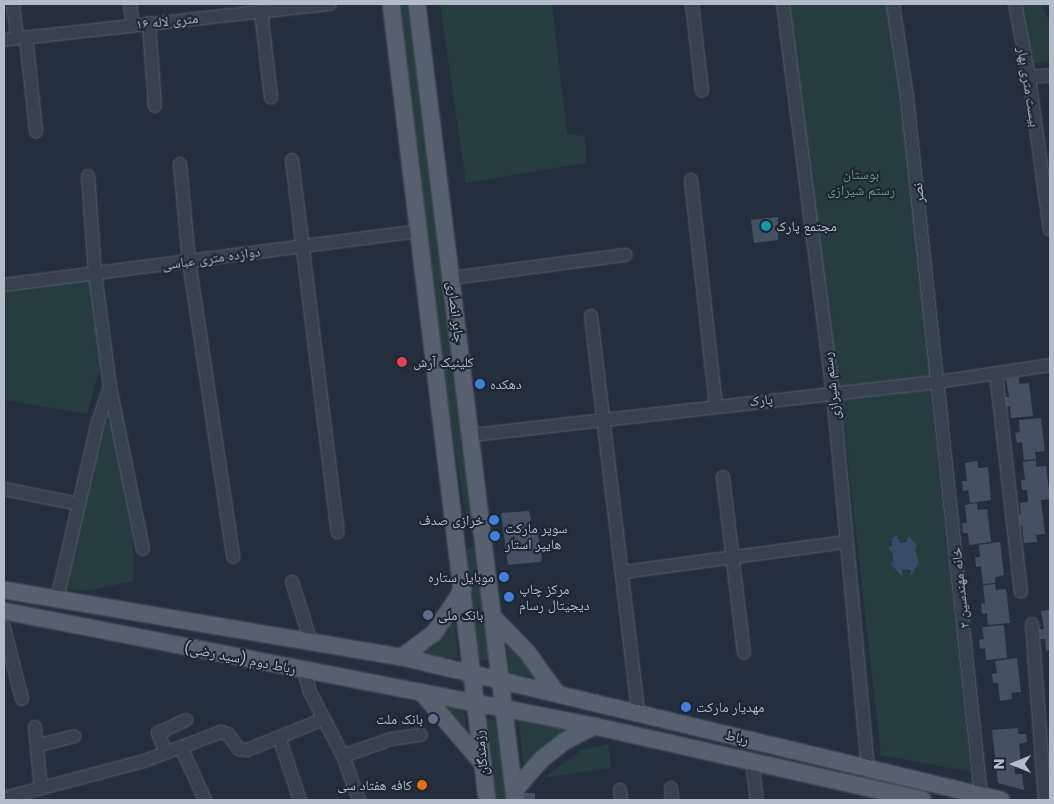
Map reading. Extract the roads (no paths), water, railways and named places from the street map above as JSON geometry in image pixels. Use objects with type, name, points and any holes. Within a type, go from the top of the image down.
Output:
[{"type":"main road","name":"جابر انصاری","points":[[391,4],[476,705]]},
{"type":"main road","name":"جابر انصاری","points":[[417,4],[505,711]]},
{"type":"main road","points":[[457,537],[472,540],[483,532]]},
{"type":"main road","points":[[402,657],[434,633],[463,589]]},
{"type":"main road","name":"رباط دوم (سید رضی)","points":[[4,590],[402,657],[473,674]]},
{"type":"main road","name":"رباط دوم (سید رضی)","points":[[4,611],[476,705]]},
{"type":"main road","points":[[493,617],[527,652],[556,692]]},
{"type":"main road","points":[[200,650],[204,624]]},
{"type":"main road","name":"رباط","points":[[473,674],[556,692],[1001,800]]},
{"type":"main road","points":[[423,694],[483,764]]},
{"type":"main road","name":"رباط","points":[[476,705],[594,726],[752,761],[873,794],[923,800]]},
{"type":"main road","name":"رزمندگان","points":[[476,705],[487,800]]},
{"type":"main road","name":"رزمندگان","points":[[505,711],[515,795]]},
{"type":"main road","points":[[515,795],[542,759],[565,741],[594,726]]},
{"type":"street","points":[[13,4],[22,37],[36,131]]},
{"type":"street","points":[[130,4],[133,25]]},
{"type":"street","name":"۱۶ متری لاله","points":[[4,40],[254,9],[330,4]]},
{"type":"street","points":[[692,4],[702,90]]},
{"type":"street","name":"رستم شیرازی","points":[[783,4],[833,392],[868,769]]},
{"type":"street","name":"نصر","points":[[893,4],[908,106],[938,382]]},
{"type":"street","name":"بیست متری بهار","points":[[1015,4],[1029,77],[1050,230]]},
{"type":"street","points":[[254,9],[271,97]]},
{"type":"street","points":[[149,23],[155,106]]},
{"type":"street","points":[[1029,77],[1050,75]]},
{"type":"street","points":[[292,160],[338,532]]},
{"type":"street","points":[[180,164],[189,261],[234,557]]},
{"type":"street","points":[[88,176],[95,273],[110,386],[143,549]]},
{"type":"street","points":[[691,180],[716,405]]},
{"type":"street","name":"دوازده متری عباسی","points":[[4,285],[419,231]]},
{"type":"street","points":[[452,278],[625,255]]},
{"type":"street","points":[[591,316],[624,572],[638,713]]},
{"type":"street","name":"پارک","points":[[472,436],[716,405],[938,382],[1050,365]]},
{"type":"street","points":[[996,373],[1021,592]]},
{"type":"street","name":"خانه مهندسین ۲","points":[[938,382],[980,795]]},
{"type":"street","points":[[57,599],[98,422],[110,386]]},
{"type":"street","points":[[723,477],[744,652]]},
{"type":"street","points":[[4,489],[79,504]]},
{"type":"street","points":[[624,572],[847,542]]},
{"type":"street","points":[[292,582],[311,642]]},
{"type":"street","points":[[1032,624],[1045,800]]},
{"type":"street","points":[[4,628],[22,700]]},
{"type":"street","points":[[304,671],[324,719],[343,756],[359,800]]},
{"type":"street","points":[[4,798],[166,753],[221,732],[228,734],[238,749],[247,750],[324,719]]},
{"type":"street","points":[[166,753],[158,733],[186,720]]},
{"type":"street","points":[[35,727],[41,788]]},
{"type":"street","points":[[343,756],[391,739],[421,735]]},
{"type":"street","points":[[38,745],[74,736]]},
{"type":"street","points":[[279,737],[300,800]]},
{"type":"street","points":[[181,747],[206,800]]},
{"type":"street","points":[[752,761],[757,800]]},
{"type":"water","points":[[897,535],[900,543],[906,542],[909,536],[917,546],[915,550],[919,563],[910,577],[911,570],[902,569],[903,577],[890,564],[893,562],[892,553],[888,548],[892,546],[892,538]]},
{"type":"place","name":"مجتمع پارک","points":[[766,226]]},
{"type":"place","name":"کلینیک آرش","points":[[402,362]]},
{"type":"place","name":"دهکده","points":[[480,384]]},
{"type":"place","name":"خرازی صدف","points":[[494,520]]},
{"type":"place","name":"سوپر مارکت هایپر استار","points":[[495,536]]},
{"type":"place","name":"موبایل ستاره","points":[[504,577]]},
{"type":"place","name":"مرکز چاپ دیجیتال رسام","points":[[509,597]]},
{"type":"place","name":"بانک ملی","points":[[428,615]]},
{"type":"place","name":"مهدیار مارکت","points":[[686,707]]},
{"type":"place","name":"بانک ملت","points":[[433,719]]},
{"type":"place","name":"کافه هفتاد سی","points":[[422,785]]},
{"type":"park label","name":"بوستان رستم شیرازی","points":[[861,182]]}]
